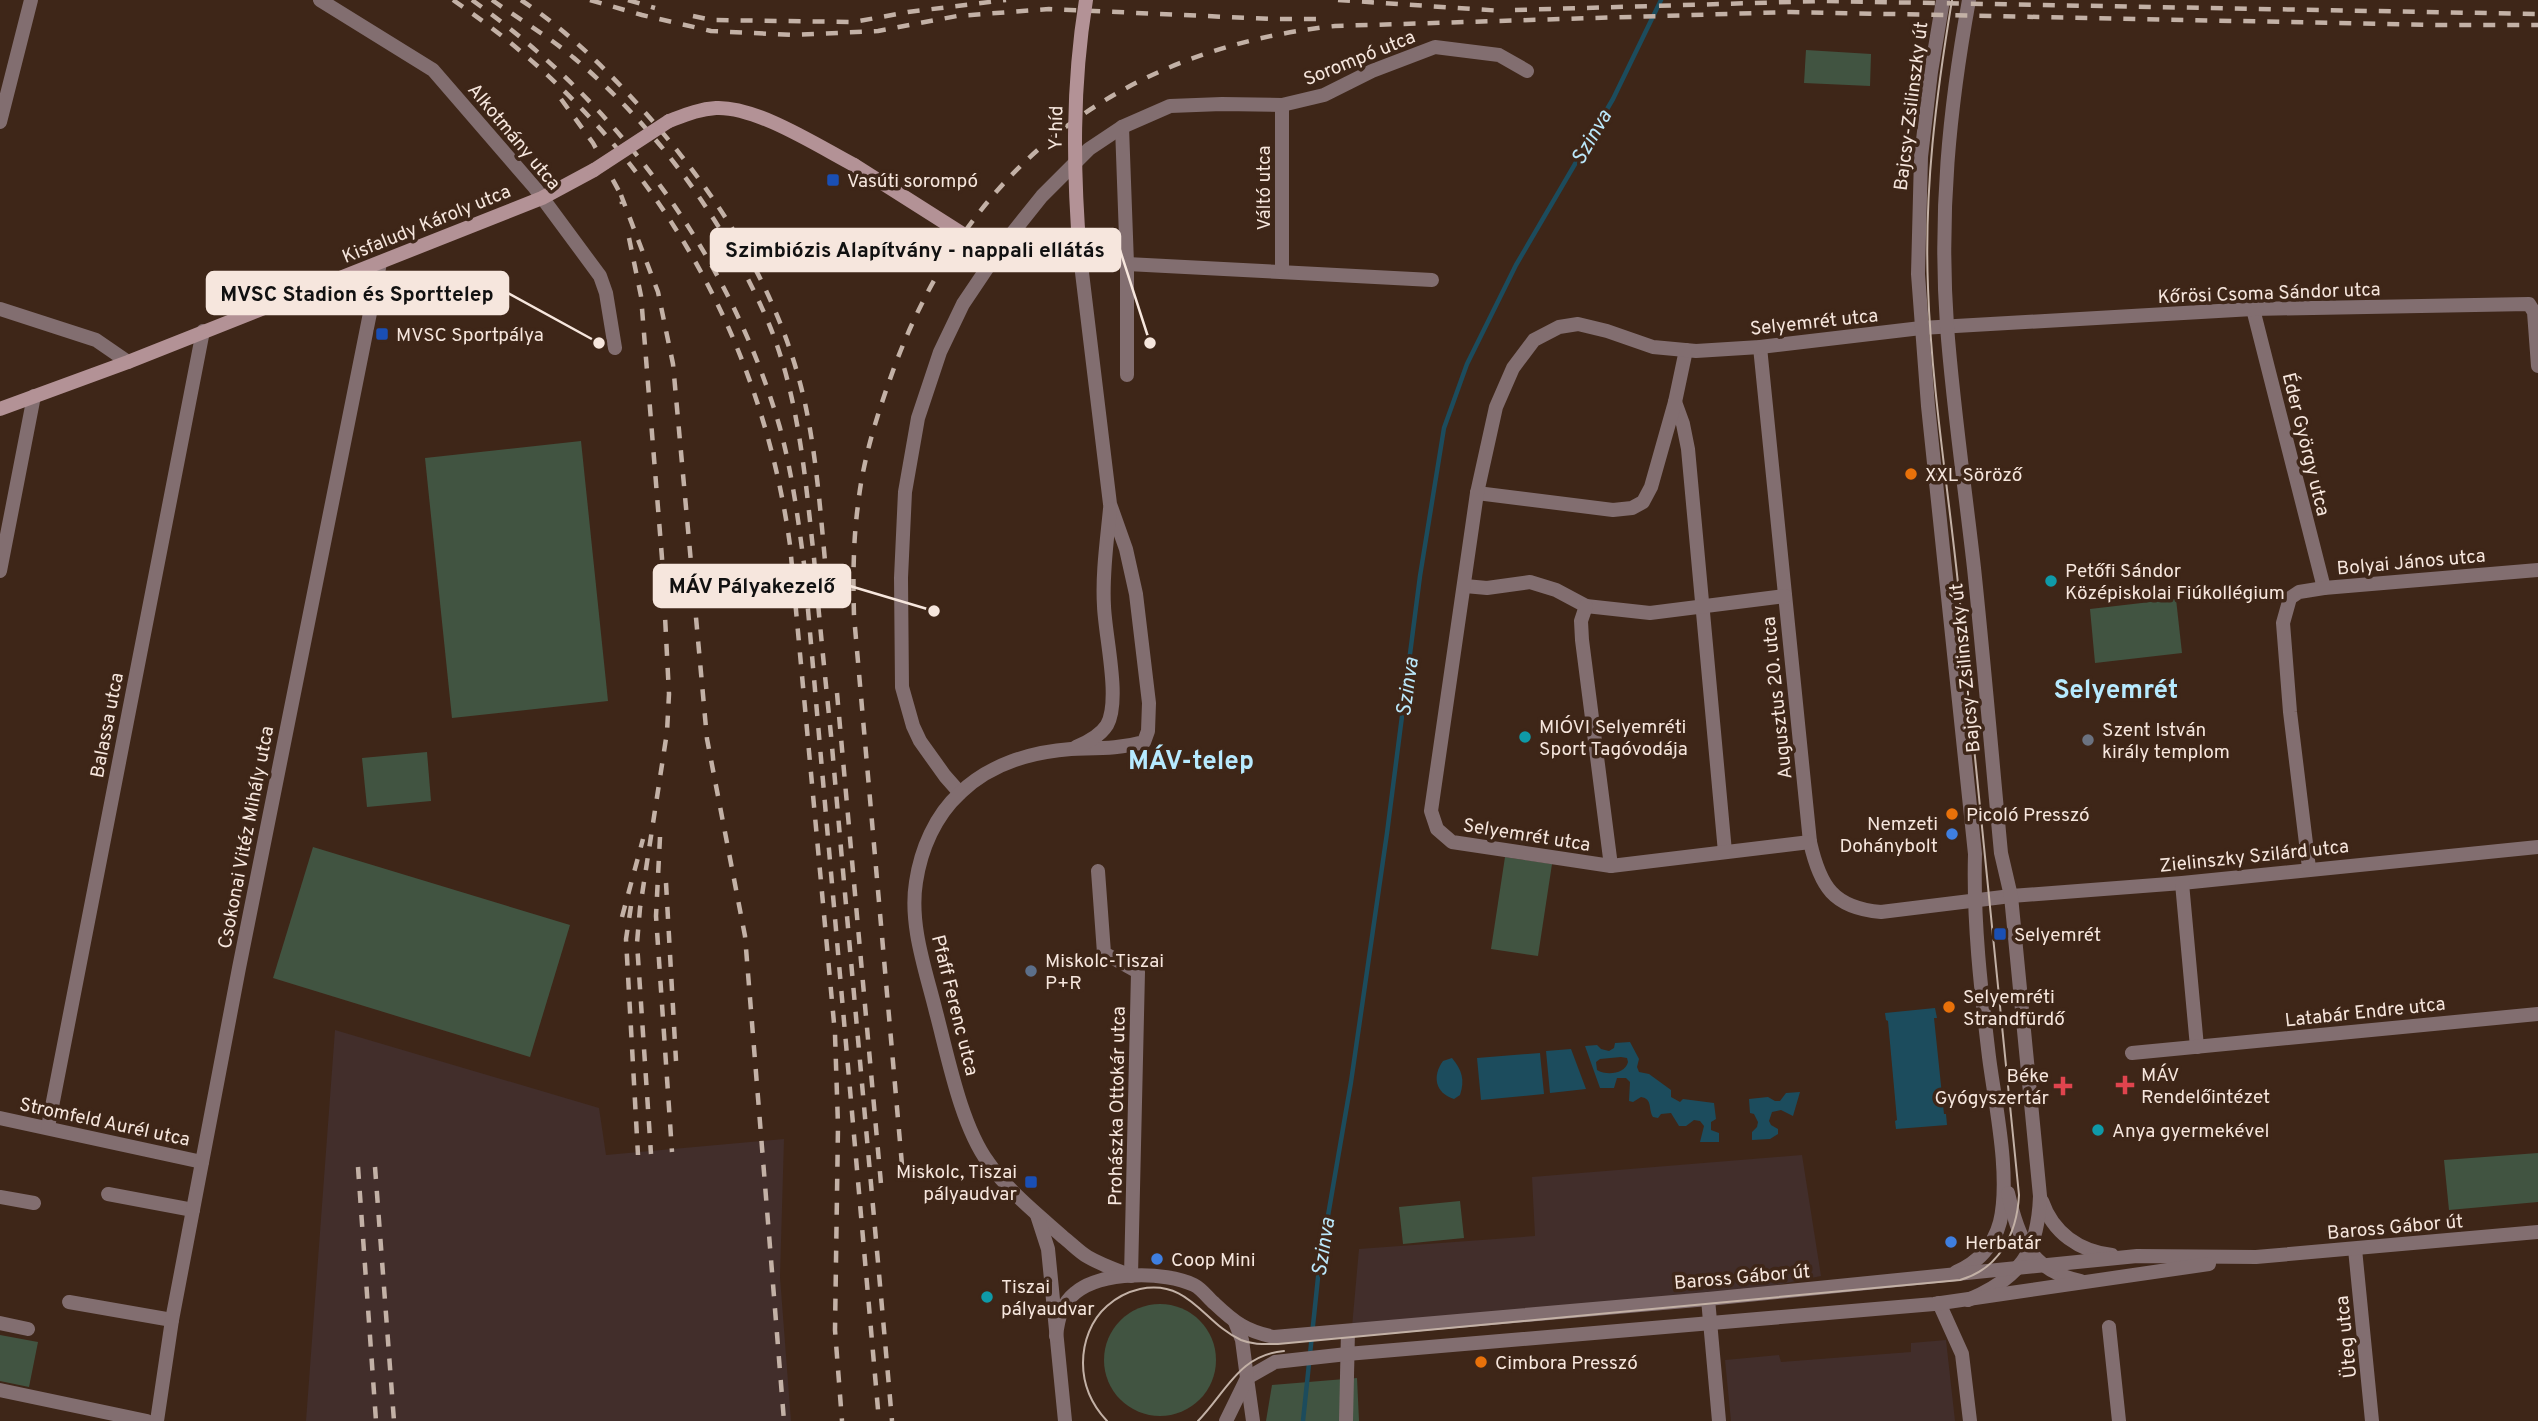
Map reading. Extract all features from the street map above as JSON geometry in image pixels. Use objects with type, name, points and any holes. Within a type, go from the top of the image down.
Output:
[{"type":"main road","name":"Y-híd","points":[[1080,256],[1075,196],[1074,108],[1086,0]]},
{"type":"main road","name":"Kisfaludy Károly utca","points":[[0,409],[128,362],[542,198],[594,170],[669,121],[706,109],[731,109],[763,119],[854,165],[1002,259],[1036,263],[1080,256]]},
{"type":"street","points":[[0,122],[31,0]]},
{"type":"street","name":"Alkotmány utca","points":[[320,0],[433,70],[542,198],[600,276],[606,293],[615,348]]},
{"type":"street","name":"Bajcsy-Zsilinszky út","points":[[1943,0],[1921,157],[1918,264],[1921,328],[1975,853],[1974,900],[1989,1058],[2003,1168],[2002,1211],[1991,1242],[1974,1263],[1945,1277]]},
{"type":"street","name":"Bajcsy-Zsilinszky út","points":[[1968,1300],[2000,1285],[2031,1252],[2038,1227],[2040,1196],[2011,896],[2001,853],[1974,567],[1947,327],[1944,237],[1946,159],[1954,82],[1969,0]]},
{"type":"street","name":"Sorompó utca","points":[[960,793],[944,776],[920,741],[902,687],[901,578],[905,503],[911,454],[931,376],[963,304],[1002,246],[1042,196],[1089,149],[1122,127],[1170,106],[1282,105],[1324,95],[1373,71],[1435,47],[1499,55],[1527,71]]},
{"type":"street","name":"Váltó utca","points":[[1282,105],[1282,271]]},
{"type":"street","points":[[1122,127],[1127,264],[1127,375]]},
{"type":"street","name":"Y-híd","points":[[1080,256],[1110,504]]},
{"type":"street","name":"Csokonai Vitéz Mihály utca","points":[[157,1421],[172,1320],[202,1162],[380,263]]},
{"type":"street","points":[[1127,264],[1432,280]]},
{"type":"street","name":"Kőrösi Csoma Sándor utca","points":[[1947,327],[2253,309],[2529,304],[2534,312],[2538,366]]},
{"type":"street","points":[[0,309],[96,340],[128,362]]},
{"type":"street","name":"Éder György utca","points":[[2253,309],[2324,588]]},
{"type":"street","name":"Selyemrét utca","points":[[1810,842],[1611,866],[1452,842],[1437,829],[1431,811],[1477,493],[1496,407],[1513,368],[1534,340],[1559,327],[1578,324],[1653,347],[1686,350],[1760,347],[1947,327]]},
{"type":"street","name":"Balassa utca","points":[[48,1127],[203,331]]},
{"type":"street","name":"Augusztus 20. utca","points":[[1760,347],[1810,842],[1815,864],[1823,884],[1839,900],[1862,911],[1881,912],[1974,900]]},
{"type":"street","points":[[1477,493],[1613,510],[1632,508],[1643,502],[1651,487],[1675,402],[1686,350]]},
{"type":"street","points":[[0,570],[34,396]]},
{"type":"street","points":[[1675,402],[1688,449],[1725,852]]},
{"type":"street","points":[[1072,749],[1097,736],[1107,725],[1111,712],[1113,696],[1104,607],[1110,504]]},
{"type":"street","name":"Pfaff Ferenc utca","points":[[1110,504],[1126,549],[1136,594],[1149,703],[1148,731],[1144,741],[1120,748],[1072,749],[1003,764],[985,772],[946,808],[932,830],[921,855],[915,884],[915,913],[920,947],[951,1071],[973,1136],[993,1170],[1036,1214],[1087,1257],[1131,1276]]},
{"type":"street","name":"Bolyai János utca","points":[[2309,868],[2290,712],[2283,623],[2290,598],[2299,592],[2324,588],[2538,570]]},
{"type":"street","points":[[1465,586],[1487,588],[1530,582],[1556,590],[1586,606],[1650,613],[1785,596]]},
{"type":"street","name":"Selyemrét utca","points":[[1586,606],[1581,621],[1582,640],[1611,866]]},
{"type":"street","name":"Zielinszky Szilárd utca","points":[[1974,900],[2182,883],[2309,868],[2538,847]]},
{"type":"street","name":"Prohászka Ottokár utca","points":[[1098,871],[1104,953],[1138,972],[1131,1276]]},
{"type":"street","points":[[2182,883],[2197,1047]]},
{"type":"street","name":"Latabár Endre utca","points":[[2132,1054],[2538,1014]]},
{"type":"street","name":"Stromfeld Aurél utca","points":[[0,1118],[202,1162]]},
{"type":"street","points":[[2003,1168],[2015,1224],[2031,1252],[2055,1273],[2089,1282]]},
{"type":"street","points":[[108,1194],[193,1210]]},
{"type":"street","points":[[2040,1196],[2052,1222],[2072,1242],[2099,1253],[2131,1257]]},
{"type":"street","points":[[0,1197],[34,1203]]},
{"type":"street","points":[[1036,1214],[1048,1249],[1065,1421]]},
{"type":"street","name":"Baross Gábor út","points":[[1235,1322],[1252,1333],[1274,1337],[1945,1277],[2131,1257],[2256,1256],[2538,1232]]},
{"type":"street","name":"Üteg utca","points":[[2356,1249],[2372,1421]]},
{"type":"street","name":"Baross Gábor út","points":[[1247,1378],[1275,1362],[1968,1300],[2256,1256]]},
{"type":"street","points":[[1056,1336],[1059,1316],[1066,1302],[1087,1285],[1131,1276],[1163,1277],[1196,1286],[1235,1322],[1241,1340],[1253,1421]]},
{"type":"street","points":[[1708,1299],[1719,1421]]},
{"type":"street","points":[[69,1302],[172,1320]]},
{"type":"street","points":[[1938,1303],[1962,1354],[1970,1421]]},
{"type":"street","points":[[0,1322],[28,1329]]},
{"type":"street","points":[[2109,1326],[2119,1421]]},
{"type":"street","points":[[1346,1421],[1348,1331]]},
{"type":"street","points":[[1226,1421],[1247,1378]]},
{"type":"street","points":[[0,1390],[147,1421]]},
{"type":"shaded area","points":[[335,1030],[599,1108],[606,1155],[784,1139],[780,1277],[791,1421],[306,1421]]},
{"type":"shaded area","points":[[1802,1155],[1821,1276],[1708,1299],[1352,1327],[1359,1249],[1535,1236],[1532,1177]]},
{"type":"shaded area","points":[[1946,1340],[1955,1421],[1731,1421],[1725,1360],[1779,1355],[1781,1362],[1911,1352],[1911,1343]]},
{"type":"green space","points":[[1806,50],[1871,54],[1870,86],[1804,83]]},
{"type":"green space","points":[[581,441],[608,701],[452,718],[425,458]]},
{"type":"green space","points":[[2176,599],[2182,653],[2095,663],[2090,609]]},
{"type":"green space","points":[[427,752],[431,801],[367,807],[362,758]]},
{"type":"green space","points":[[313,847],[570,925],[530,1057],[273,978]]},
{"type":"green space","points":[[1505,857],[1552,864],[1538,956],[1491,949]]},
{"type":"green space","points":[[2538,1153],[2538,1202],[2449,1210],[2444,1160]]},
{"type":"green space","points":[[1460,1201],[1464,1238],[1403,1244],[1399,1207]]},
{"type":"green space","points":[[1160,1304],[1182,1308],[1200,1320],[1212,1338],[1216,1360],[1212,1382],[1200,1400],[1182,1412],[1160,1416],[1138,1412],[1120,1400],[1108,1382],[1104,1360],[1108,1338],[1120,1320],[1138,1308]]},
{"type":"green space","points":[[0,1335],[38,1342],[29,1387],[0,1381]]},
{"type":"green space","points":[[1357,1378],[1359,1421],[1266,1421],[1272,1385]]},
{"type":"water","points":[[1935,1008],[1947,1125],[1896,1129],[1888,1021],[1885,1013]]},
{"type":"water","points":[[1630,1042],[1639,1059],[1639,1072],[1649,1074],[1671,1090],[1671,1097],[1680,1102],[1683,1099],[1714,1103],[1716,1119],[1711,1122],[1711,1130],[1719,1133],[1719,1142],[1700,1142],[1704,1126],[1700,1121],[1694,1120],[1686,1126],[1679,1126],[1671,1113],[1653,1117],[1649,1102],[1645,1098],[1629,1101],[1630,1082],[1626,1078],[1617,1078],[1614,1088],[1600,1088],[1585,1046],[1597,1045],[1609,1051],[1614,1048],[1615,1043]],"holes":[[[1627,1058],[1626,1066],[1620,1071],[1610,1073],[1597,1070],[1596,1062],[1600,1059]]]},
{"type":"water","points":[[1571,1049],[1586,1089],[1550,1093],[1546,1051]]},
{"type":"water","points":[[1540,1053],[1544,1094],[1481,1100],[1477,1058]]},
{"type":"water","points":[[1452,1058],[1462,1080],[1460,1095],[1454,1099],[1443,1093],[1437,1083],[1437,1072],[1443,1061]]},
{"type":"water","points":[[1800,1092],[1793,1116],[1781,1110],[1772,1112],[1769,1121],[1778,1129],[1778,1134],[1770,1139],[1752,1140],[1752,1132],[1758,1122],[1754,1114],[1750,1113],[1749,1099],[1768,1097],[1780,1101],[1786,1093]]},
{"type":"waterway","name":"Szinva","points":[[1303,1421],[1319,1268],[1351,1082],[1420,576],[1444,428],[1467,364],[1516,265],[1613,99],[1661,0]]},
{"type":"tram line","points":[[1107,1421],[1087,1387],[1083,1363],[1084,1347],[1092,1325],[1107,1306],[1122,1295],[1140,1289],[1172,1290],[1184,1296],[1228,1333],[1241,1340],[1278,1344],[1960,1280],[1985,1268],[2003,1248],[2014,1223],[2019,1195],[1957,572],[1933,370],[1928,288],[1932,144],[1952,0]]},
{"type":"tram line","points":[[1198,1421],[1245,1367],[1256,1359],[1284,1351]]},
{"type":"railway","points":[[453,0],[520,51],[581,108],[634,170],[680,236],[719,308],[751,383],[774,463],[790,545],[835,1034],[838,1126],[835,1330],[842,1421]]},
{"type":"railway","points":[[472,0],[525,41],[575,86],[662,188],[699,244],[731,303],[758,364],[780,428],[804,564],[879,1421]]},
{"type":"railway","points":[[492,0],[544,35],[604,85],[633,114],[685,177],[708,210],[749,281],[766,317],[786,375],[799,436],[814,558],[892,1421]]},
{"type":"railway","points":[[521,0],[593,58],[662,132],[716,203],[761,281],[795,364],[806,408],[817,480],[829,602]]},
{"type":"railway","points":[[590,0],[711,31],[794,35],[878,31],[957,16],[1049,9],[1323,19]]},
{"type":"railway","points":[[628,0],[655,8]]},
{"type":"railway","points":[[693,16],[712,20],[854,22],[908,12],[1006,0]]},
{"type":"railway","points":[[1338,0],[1503,11]]},
{"type":"railway","points":[[1515,10],[1823,1],[2538,14]]},
{"type":"railway","points":[[902,1165],[854,616],[854,547],[860,487],[882,401],[926,296],[964,232],[1010,177],[1062,130],[1121,91],[1186,61],[1258,39],[1335,26],[1790,12],[2538,25]]},
{"type":"railway","points":[[561,99],[593,143],[621,195],[622,204]]},
{"type":"railway","points":[[621,195],[658,292],[673,364],[707,739],[745,936],[784,1421]]},
{"type":"railway","points":[[629,238],[641,296],[662,558],[669,694],[667,732],[637,943],[651,1154]]},
{"type":"railway","points":[[837,693],[882,1195]]},
{"type":"railway","points":[[660,837],[656,916],[672,1152]]},
{"type":"railway","points":[[622,917],[643,839]]},
{"type":"railway","points":[[666,883],[676,1061]]},
{"type":"railway","points":[[631,906],[626,939],[638,1155]]},
{"type":"railway","points":[[358,1167],[376,1421]]},
{"type":"railway","points":[[375,1167],[394,1421]]},
{"type":"place","name":"Vasúti sorompó","points":[[833,180]]},
{"type":"place","name":"MVSC Sportpálya","points":[[382,334]]},
{"type":"place","name":"MVSC Stadion és Sporttelep","points":[[599,343]]},
{"type":"place","name":"Szimbiózis Alapítvány - nappali ellátás","points":[[1150,343]]},
{"type":"place","name":"XXL Söröző","points":[[1911,474]]},
{"type":"place","name":"Petőfi Sándor Középiskolai Fiúkollégium","points":[[2051,581]]},
{"type":"place","name":"MÁV Pályakezelő","points":[[934,611]]},
{"type":"place","name":"MIÓVI Selyemréti Sport Tagóvodája","points":[[1525,737]]},
{"type":"place","name":"Szent István király templom","points":[[2088,740]]},
{"type":"place","name":"Picoló Presszó","points":[[1952,814]]},
{"type":"place","name":"Nemzeti Dohánybolt","points":[[1952,834]]},
{"type":"place","name":"Selyemrét","points":[[2000,934]]},
{"type":"place","name":"Miskolc-Tiszai P+R","points":[[1031,971]]},
{"type":"place","name":"Selyemréti Strandfürdő","points":[[1949,1007]]},
{"type":"place","name":"MÁV Rendelőintézet","points":[[2125,1085]]},
{"type":"place","name":"Béke Gyógyszertár","points":[[2063,1086]]},
{"type":"place","name":"Anya gyermekével","points":[[2098,1130]]},
{"type":"place","name":"Miskolc, Tiszai pályaudvar","points":[[1031,1182]]},
{"type":"place","name":"Herbatár","points":[[1951,1242]]},
{"type":"place","name":"Coop Mini","points":[[1157,1259]]},
{"type":"place","name":"Tiszai pályaudvar","points":[[987,1297]]},
{"type":"place","name":"Cimbora Presszó","points":[[1481,1362]]},
{"type":"district","name":"Selyemrét","points":[[2116,689]]},
{"type":"district","name":"MÁV-telep","points":[[1191,760]]}]
